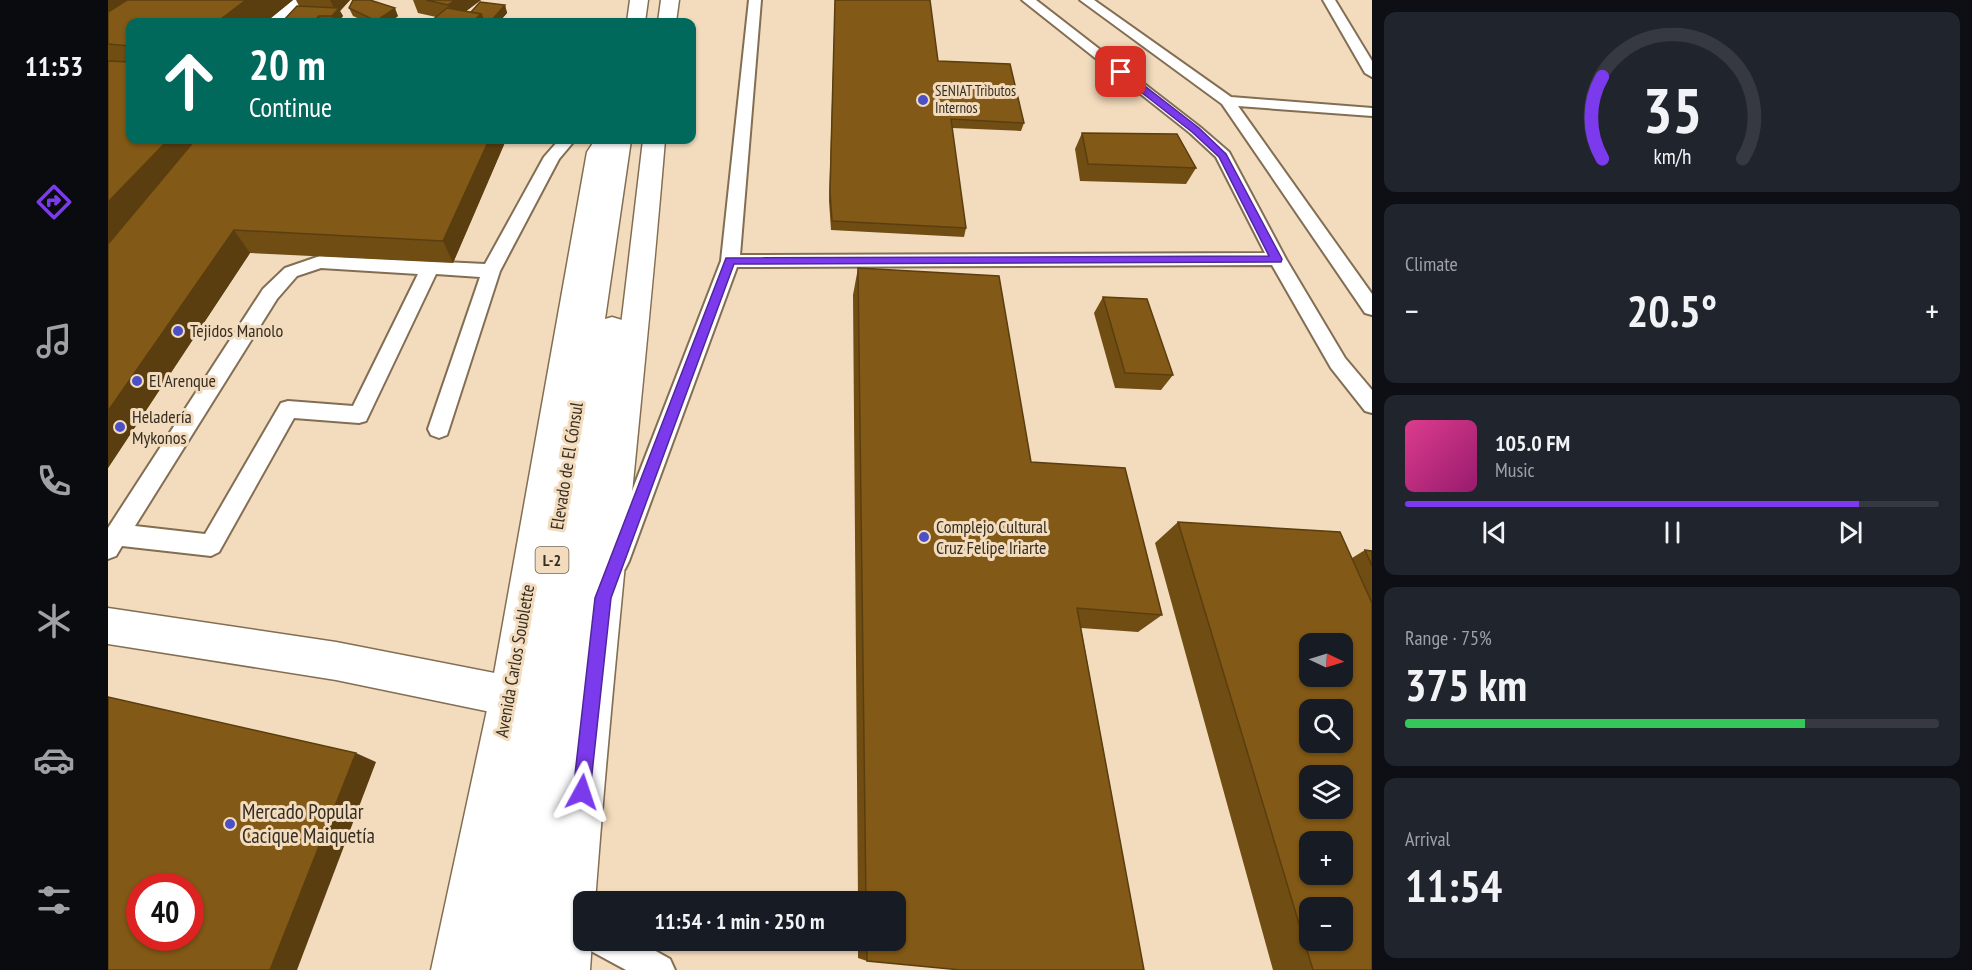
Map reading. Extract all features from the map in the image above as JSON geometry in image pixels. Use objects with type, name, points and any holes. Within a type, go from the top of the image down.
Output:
[{"type":"street","points":[[278,18],[300,0]]},
{"type":"street","points":[[637,18],[639,0]]},
{"type":"street","points":[[668,18],[670,0]]},
{"type":"street","name":"Avenida Carlos Soublette","points":[[455,970],[510,696],[599,152],[604,144]]},
{"type":"street","name":"Elevado de El Cónsul","points":[[486,970],[619,144]]},
{"type":"street","name":"Elevado de El Cónsul","points":[[522,970],[639,144]]},
{"type":"street","points":[[579,891],[586,748],[637,309],[654,144]]},
{"type":"street","points":[[108,626],[336,661],[510,696]]},
{"type":"street","points":[[566,970],[573,943]]},
{"type":"lane","points":[[603,598],[730,261],[754,0]]},
{"type":"lane","points":[[1028,0],[1195,130],[1223,156],[1277,259],[1338,363],[1372,405]]},
{"type":"lane","points":[[1086,0],[1227,101],[1372,308]]},
{"type":"lane","points":[[1329,0],[1372,73]]},
{"type":"lane","points":[[1227,101],[1372,112]]},
{"type":"lane","points":[[439,429],[491,271],[552,157],[563,144]]},
{"type":"lane","points":[[730,261],[1277,259]]},
{"type":"lane","points":[[112,542],[270,294],[291,272],[320,262],[491,271]]},
{"type":"lane","points":[[112,542],[211,545],[288,409],[359,415],[430,268]]},
{"type":"lane","points":[[623,951],[659,970]]},
{"type":"building","points":[[127,0],[246,0],[222,18],[126,18],[126,46],[108,44],[108,12]]},
{"type":"building","points":[[353,0],[370,0],[395,8],[380,18],[370,18],[349,8]]},
{"type":"building","points":[[426,0],[455,0],[448,5]]},
{"type":"building","name":"SENIAT Tributos Internos","points":[[835,0],[930,0],[938,61],[1010,64],[1024,123],[951,119],[966,228],[832,221],[830,192]]},
{"type":"building","points":[[480,2],[505,5],[494,18],[482,18],[481,14],[471,12]]},
{"type":"building","points":[[297,6],[339,8],[332,16],[286,18]]},
{"type":"building","points":[[447,8],[481,14],[476,18],[435,18]]},
{"type":"building","points":[[108,61],[126,62],[126,144],[164,144],[108,202]]},
{"type":"building","points":[[1082,133],[1177,134],[1196,168],[1088,164]]},
{"type":"building","name":"El Arenque","points":[[192,144],[487,144],[443,241],[234,230],[108,411],[108,244]]},
{"type":"building","points":[[858,268],[999,276],[1031,462],[1125,468],[1162,615],[1077,608],[1144,970],[961,970],[867,961],[867,951],[906,951],[906,891],[866,891]]},
{"type":"building","points":[[1103,297],[1147,299],[1173,375],[1125,373]]},
{"type":"building","points":[[1178,522],[1340,532],[1372,603],[1372,970],[1313,970],[1307,951],[1353,951],[1353,897],[1299,897],[1299,924]]},
{"type":"building","points":[[1365,550],[1372,551],[1372,566]]},
{"type":"building","name":"Mercado Popular Cacique Maiquetía","points":[[108,697],[356,753],[270,970],[108,970]]},
{"type":"place","name":"SENIAT Tributos Internos","points":[[923,100]]},
{"type":"place","name":"Tejidos Manolo","points":[[178,331]]},
{"type":"place","name":"El Arenque","points":[[137,381]]},
{"type":"place","name":"Heladería Mykonos","points":[[120,427]]},
{"type":"place","name":"Complejo Cultural Cruz Felipe Iriarte","points":[[924,537]]},
{"type":"place","name":"Mercado Popular Cacique Maiquetía","points":[[230,824]]},
{"type":"route","points":[[582,792],[603,598],[730,261],[1277,259],[1223,156],[1195,130],[1121,72]]}]
